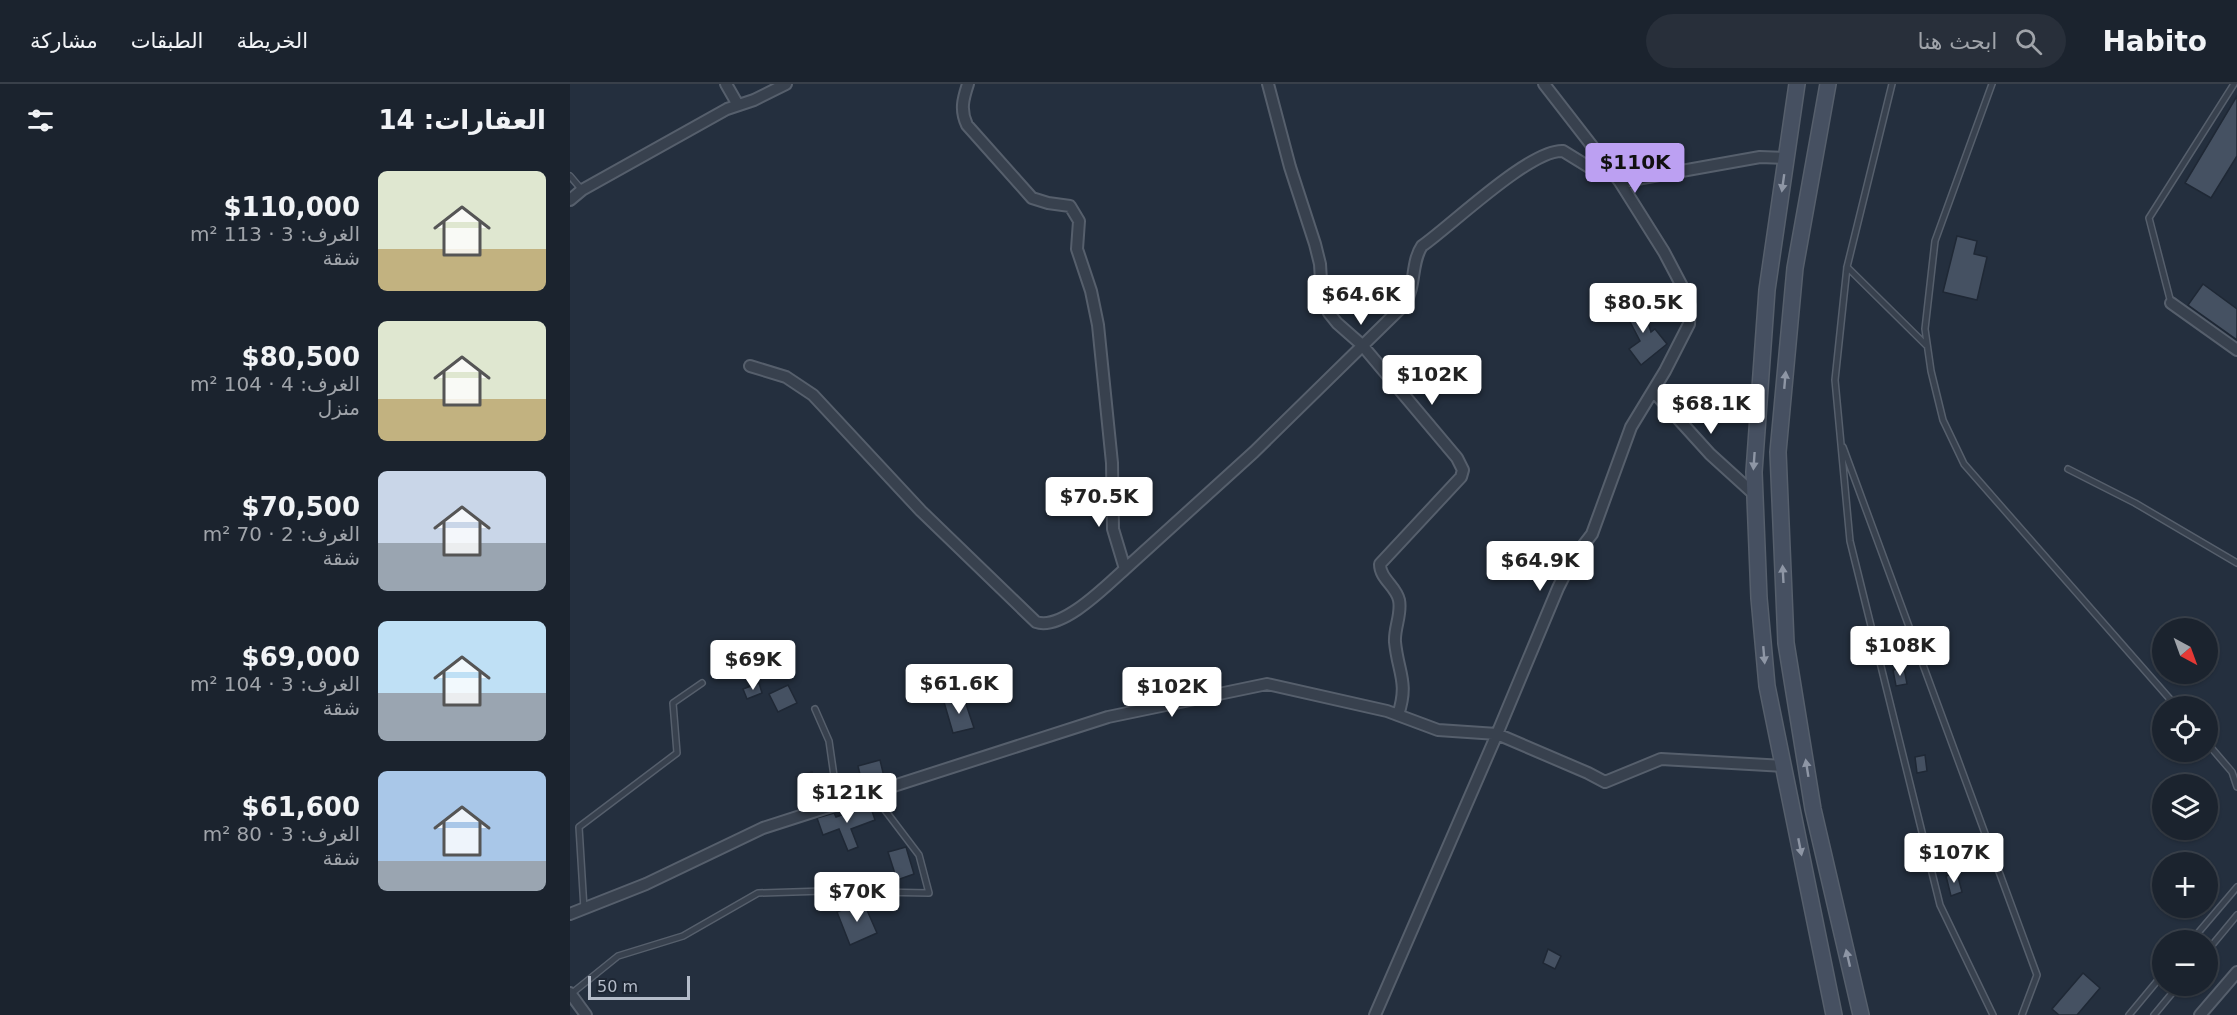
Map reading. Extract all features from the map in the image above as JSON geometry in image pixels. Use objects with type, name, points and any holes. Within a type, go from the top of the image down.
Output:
[{"type":"main road","points":[[1797,84],[1767,290],[1754,494],[1759,598],[1767,686],[1834,1015]]},
{"type":"main road","points":[[1828,84],[1796,268],[1778,452],[1786,643],[1813,809],[1861,1015]]},
{"type":"street","points":[[726,84],[738,105]]},
{"type":"street","points":[[570,200],[582,190],[738,105],[754,100],[786,84]]},
{"type":"street","points":[[968,84],[962,106],[962,114],[967,124],[1032,198],[1070,206],[1079,221],[1077,249],[1091,291],[1098,326],[1112,463],[1113,529],[1125,569]]},
{"type":"street","points":[[1268,84],[1290,167],[1315,244],[1320,264],[1322,297],[1337,323],[1362,345],[1456,458],[1463,470],[1461,477],[1380,564],[1380,570],[1398,596],[1400,603],[1395,643],[1404,686],[1398,715]]},
{"type":"street","points":[[1375,1015],[1497,734],[1557,588],[1572,560],[1592,534],[1631,427],[1689,324],[1690,306],[1664,252],[1620,182],[1544,84]]},
{"type":"street","points":[[750,366],[786,377],[813,395],[921,512],[1036,622],[1042,624],[1061,621],[1125,569],[1254,452],[1405,304],[1413,286],[1417,254],[1422,246],[1533,160],[1557,150],[1569,153],[1589,167],[1607,165]]},
{"type":"street","points":[[1620,182],[1760,157],[1786,159]]},
{"type":"street","points":[[2171,303],[2237,350]]},
{"type":"street","points":[[1653,391],[1710,454],[1754,494]]},
{"type":"street","points":[[570,914],[646,884],[763,828],[1108,717],[1267,684],[1398,715],[1438,730],[1497,734],[1588,772],[1605,783],[1661,759],[1783,766]]},
{"type":"street","points":[[2200,1015],[2237,972]]},
{"type":"street","points":[[570,994],[586,1015]]},
{"type":"lane","points":[[1892,84],[1847,267],[1835,380],[1850,541],[1940,905],[1993,1015]]},
{"type":"lane","points":[[1992,84],[1935,241],[1925,329],[1943,420],[1964,464],[2167,696]]},
{"type":"lane","points":[[2171,303],[2149,218],[2234,84]]},
{"type":"lane","points":[[570,176],[582,190]]},
{"type":"lane","points":[[1847,267],[1927,347]]},
{"type":"lane","points":[[1841,440],[2037,975],[2022,1015]]},
{"type":"lane","points":[[2068,469],[2135,503],[2237,563]]},
{"type":"lane","points":[[584,909],[579,827],[677,753],[673,703],[702,683]]},
{"type":"lane","points":[[815,709],[829,741],[838,804]]},
{"type":"lane","points":[[2218,756],[2232,772],[2237,787]]},
{"type":"lane","points":[[570,994],[618,956],[682,936],[758,893],[824,891],[929,893],[919,855],[872,793]]},
{"type":"lane","points":[[2200,930],[2237,887]]},
{"type":"lane","points":[[2218,938],[2237,915]]},
{"type":"lane","points":[[2128,1015],[2152,987]]},
{"type":"lane","points":[[2154,1015],[2170,996]]},
{"type":"building","points":[[2237,96],[2237,156],[2211,198],[2185,183]]},
{"type":"building","points":[[1957,236],[1977,241],[1974,254],[1987,257],[1977,300],[1943,292]]},
{"type":"building","points":[[2203,284],[2237,309],[2237,340],[2188,305]]},
{"type":"building","points":[[1634,298],[1644,310],[1651,332],[1655,329],[1667,344],[1641,365],[1629,349],[1640,341],[1627,316],[1629,310],[1624,304]]},
{"type":"building","points":[[1904,668],[1907,684],[1896,686],[1893,670]]},
{"type":"building","points":[[759,683],[762,693],[747,699],[743,689]]},
{"type":"building","points":[[788,685],[797,703],[778,712],[769,694]]},
{"type":"building","points":[[964,698],[974,728],[953,733],[944,702]]},
{"type":"building","points":[[1925,755],[1927,771],[1917,773],[1915,757]]},
{"type":"building","points":[[880,760],[885,781],[863,787],[858,766]]},
{"type":"building","points":[[812,772],[818,791],[803,797],[796,777]]},
{"type":"building","points":[[870,805],[875,820],[851,829],[858,847],[848,851],[839,829],[823,835],[817,818],[834,813],[836,817]]},
{"type":"building","points":[[906,847],[914,874],[897,880],[888,852]]},
{"type":"building","points":[[1957,873],[1962,892],[1951,896],[1946,876]]},
{"type":"building","points":[[863,901],[877,933],[850,945],[837,912]]},
{"type":"building","points":[[1548,949],[1561,956],[1555,969],[1543,963]]},
{"type":"building","points":[[2083,973],[2100,988],[2077,1015],[2059,1015],[2052,1009]]}]
